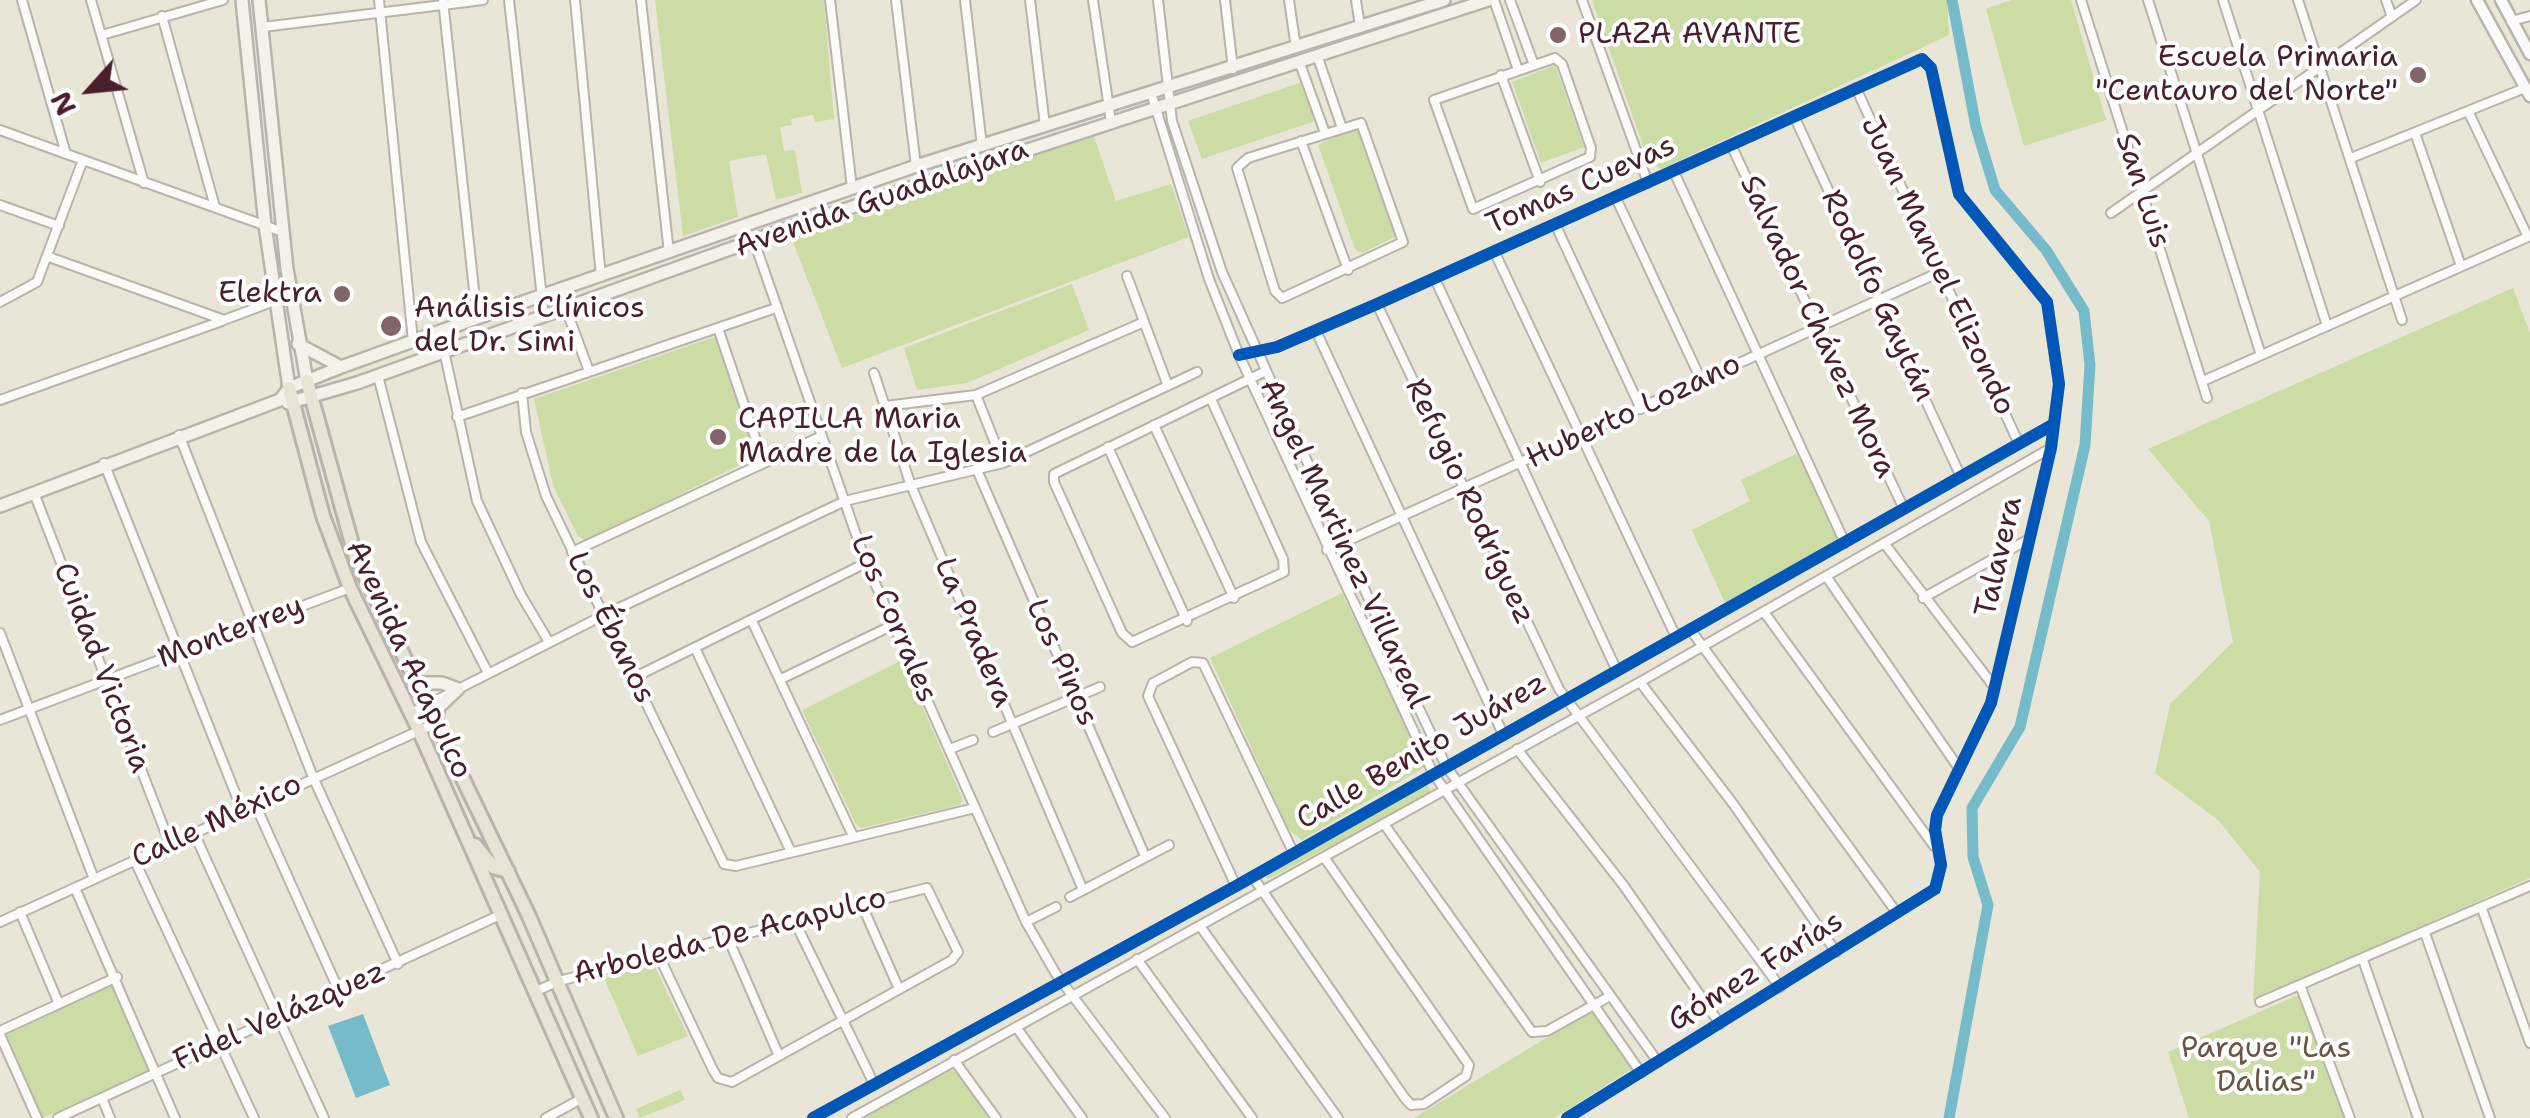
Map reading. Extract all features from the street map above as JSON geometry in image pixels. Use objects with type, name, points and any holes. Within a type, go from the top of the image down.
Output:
[{"type":"main road","name":"Avenida Acapulco","points":[[242,0],[287,397],[324,516],[350,588],[412,714],[591,1118]]},
{"type":"main road","name":"Avenida Acapulco","points":[[259,0],[298,344],[355,555],[508,871],[616,1118]]},
{"type":"main road","name":"Avenida Guadalajara","points":[[0,506],[287,397],[307,381],[341,367],[477,318],[916,166],[1444,0]]},
{"type":"main road","name":"Avenida Guadalajara","points":[[287,397],[312,398],[754,241],[1487,0]]},
{"type":"main road","points":[[298,344],[341,367]]},
{"type":"main road","points":[[417,683],[442,683],[458,690],[439,708],[436,723]]},
{"type":"main road","points":[[462,827],[494,867],[508,871]]},
{"type":"street","points":[[22,0],[66,154]]},
{"type":"street","points":[[91,0],[144,184]]},
{"type":"street","points":[[102,36],[223,0]]},
{"type":"street","points":[[379,0],[412,341]]},
{"type":"street","points":[[263,27],[483,0]]},
{"type":"street","points":[[509,0],[544,316]]},
{"type":"street","points":[[575,0],[600,276]]},
{"type":"street","points":[[642,0],[669,253]]},
{"type":"street","points":[[830,0],[852,188]]},
{"type":"street","points":[[896,0],[916,166]]},
{"type":"street","points":[[965,0],[982,146]]},
{"type":"street","points":[[1030,0],[1044,126]]},
{"type":"street","points":[[1093,0],[1111,122]]},
{"type":"street","name":"Angel Martinez Villareal","points":[[1158,0],[1169,103],[1222,272],[1254,352],[1446,766],[1658,1062]]},
{"type":"street","points":[[1225,0],[1233,69]]},
{"type":"street","points":[[1290,0],[1296,48]]},
{"type":"street","points":[[1356,0],[1364,40]]},
{"type":"street","points":[[1487,0],[1518,70]]},
{"type":"street","points":[[1510,0],[1534,65]]},
{"type":"street","points":[[1582,0],[1648,183]]},
{"type":"street","name":"San Luis","points":[[2081,0],[2207,398]]},
{"type":"street","points":[[2148,0],[2261,355]]},
{"type":"street","points":[[2223,0],[2327,326]]},
{"type":"street","points":[[2298,0],[2402,320]]},
{"type":"street","points":[[2386,0],[2392,17]]},
{"type":"street","points":[[2110,214],[2416,0]]},
{"type":"street","points":[[2350,158],[2468,111],[2528,92],[2477,0]]},
{"type":"street","points":[[2501,0],[2530,54]]},
{"type":"street","points":[[444,2],[477,318]]},
{"type":"street","points":[[162,16],[215,206]]},
{"type":"street","points":[[2511,21],[2530,16]]},
{"type":"street","points":[[1316,56],[1342,128]]},
{"type":"street","points":[[1559,60],[1592,153],[1540,182],[1480,208],[1470,206],[1434,100],[1534,65],[1559,60]]},
{"type":"street","name":"Tomas Cuevas","points":[[1239,355],[1316,331],[1926,60]]},
{"type":"street","name":"Talavera","points":[[1926,60],[1959,194],[2047,302],[2059,384],[2051,448],[1995,688],[1984,724],[1958,767],[1938,815],[1936,850]]},
{"type":"street","points":[[1299,61],[1326,133]]},
{"type":"street","points":[[1502,75],[1540,182]]},
{"type":"street","name":"Juan Manuel Elizondo","points":[[1856,88],[2019,444]]},
{"type":"street","points":[[1151,93],[1209,279],[1239,355],[1434,773],[1642,1073]]},
{"type":"street","points":[[2202,381],[2529,236],[2468,111]]},
{"type":"street","name":"Rodolfo Gaytán","points":[[1794,116],[1961,477]]},
{"type":"street","points":[[1361,123],[1367,130],[1404,238],[1400,245],[1287,297],[1275,291],[1237,168],[1248,158],[1342,128],[1361,123]]},
{"type":"street","points":[[0,130],[284,232]]},
{"type":"street","points":[[2415,133],[2461,266]]},
{"type":"street","points":[[1301,141],[1348,270]]},
{"type":"street","name":"Salvador Chávez Mora","points":[[1731,145],[1904,509]]},
{"type":"street","points":[[0,302],[31,288],[48,257],[83,160]]},
{"type":"street","points":[[1674,172],[1755,356],[1845,543]]},
{"type":"street","points":[[1616,198],[1702,382]]},
{"type":"street","points":[[0,205],[59,226]]},
{"type":"street","points":[[1556,226],[1641,409]]},
{"type":"street","name":"Los Corrales","points":[[754,241],[866,564],[1026,922],[1063,982],[1165,1118]]},
{"type":"street","points":[[1496,253],[1676,637]]},
{"type":"street","points":[[48,257],[224,320]]},
{"type":"street","name":"Huberto Lozano","points":[[1327,550],[1940,272]]},
{"type":"street","points":[[1127,276],[1168,386]]},
{"type":"street","points":[[1435,279],[1616,670]]},
{"type":"street","points":[[0,400],[277,300]]},
{"type":"street","name":"Refugio Rodríguez","points":[[1377,304],[1462,491],[1566,698],[1780,987]]},
{"type":"street","points":[[456,418],[776,308]]},
{"type":"street","points":[[566,309],[589,371]]},
{"type":"street","points":[[885,406],[976,396],[1144,322]]},
{"type":"street","points":[[718,328],[764,461]]},
{"type":"street","points":[[1316,331],[1503,734]]},
{"type":"street","points":[[444,351],[456,418],[482,512],[521,596],[549,642]]},
{"type":"street","points":[[412,714],[488,672],[845,501],[1003,463],[1197,372]]},
{"type":"street","points":[[1211,399],[1286,566],[1279,576],[1188,620],[1140,641],[1127,639],[1054,482],[1058,470],[1264,372]]},
{"type":"street","name":"La Pradera","points":[[874,373],[910,483],[1083,890]]},
{"type":"street","points":[[378,376],[421,542],[488,672]]},
{"type":"street","name":"Los Ébanos","points":[[522,393],[534,462],[572,552],[635,677],[718,858],[730,866],[791,852]]},
{"type":"street","points":[[976,396],[1003,463]]},
{"type":"street","name":"Calle Benito Juárez","points":[[813,1118],[1253,877],[2054,424]]},
{"type":"street","points":[[1154,426],[1234,598]]},
{"type":"street","points":[[180,435],[314,777],[398,964]]},
{"type":"street","points":[[572,552],[822,436]]},
{"type":"street","points":[[1108,447],[1188,620]]},
{"type":"street","points":[[852,1118],[1640,682],[2051,448]]},
{"type":"street","points":[[104,464],[242,810]]},
{"type":"street","name":"Los Pinos","points":[[977,470],[1144,856]]},
{"type":"street","name":"Cuidad Victoria","points":[[34,492],[170,844]]},
{"type":"street","points":[[1922,598],[2029,539]]},
{"type":"street","points":[[1884,543],[1922,598],[1995,688]]},
{"type":"street","points":[[635,677],[866,564]]},
{"type":"street","points":[[1826,576],[1958,767]]},
{"type":"street","name":"Monterrey","points":[[0,720],[350,588]]},
{"type":"street","points":[[1764,612],[1936,850]]},
{"type":"street","points":[[752,621],[853,836]]},
{"type":"street","points":[[781,678],[893,625]]},
{"type":"street","points":[[1690,629],[1897,913]]},
{"type":"street","points":[[0,633],[94,878]]},
{"type":"street","points":[[696,650],[791,852],[976,808]]},
{"type":"street","points":[[1236,886],[1148,696],[1148,686],[1192,662],[1207,668],[1294,854]]},
{"type":"street","points":[[1640,682],[1734,806],[1836,952]]},
{"type":"street","points":[[993,732],[1100,687]]},
{"type":"street","name":"Calle México","points":[[0,922],[436,723]]},
{"type":"street","points":[[950,749],[973,740]]},
{"type":"street","points":[[1518,748],[1624,886],[1720,1024]]},
{"type":"street","points":[[255,804],[340,991]]},
{"type":"street","points":[[1384,824],[1525,1026],[1538,1033],[1547,1032],[1610,996]]},
{"type":"street","points":[[194,832],[324,1118]]},
{"type":"street","points":[[1070,897],[1169,845]]},
{"type":"street","name":"Gómez Farías","points":[[1567,1118],[1935,888],[1941,865],[1936,850]]},
{"type":"street","points":[[1253,877],[1404,1097],[1412,1105],[1424,1104],[1466,1076],[1469,1065],[1324,857]]},
{"type":"street","points":[[135,860],[254,1118]]},
{"type":"street","points":[[2260,1002],[2530,886]]},
{"type":"street","points":[[75,888],[117,977],[175,1118]]},
{"type":"street","name":"Arboleda De Acapulco","points":[[534,992],[558,981],[927,888],[949,930],[956,956],[899,989]]},
{"type":"street","points":[[659,956],[718,1078],[732,1082],[899,989],[861,903]]},
{"type":"street","points":[[1026,922],[1056,906]]},
{"type":"street","points":[[2482,909],[2530,1043]]},
{"type":"street","points":[[20,912],[59,1004]]},
{"type":"street","name":"Fidel Velázquez","points":[[58,1118],[500,915]]},
{"type":"street","points":[[794,920],[874,1084]]},
{"type":"street","points":[[1200,926],[1338,1118]]},
{"type":"street","points":[[2424,933],[2490,1118]]},
{"type":"street","points":[[728,938],[779,1056]]},
{"type":"street","points":[[1137,958],[1252,1118]]},
{"type":"street","points":[[2363,960],[2418,1118]]},
{"type":"street","points":[[37,1118],[0,1033],[117,977]]},
{"type":"street","points":[[2300,985],[2350,1118]]},
{"type":"street","points":[[1016,1027],[1082,1118]]},
{"type":"street","points":[[954,1060],[996,1118]]},
{"type":"street","points":[[102,1098],[110,1118]]},
{"type":"street","points":[[546,1118],[581,1099]]},
{"type":"green space","points":[[655,0],[824,0],[834,119],[815,122],[813,115],[791,119],[792,125],[780,127],[784,151],[795,150],[802,193],[776,200],[766,154],[729,161],[738,217],[683,236]]},
{"type":"green space","points":[[1592,0],[1947,0],[1949,35],[1661,169],[1648,160]]},
{"type":"green space","points":[[2011,0],[2071,0],[2106,120],[2024,146],[1986,9]]},
{"type":"green space","points":[[1555,65],[1584,147],[1541,163],[1512,82]]},
{"type":"green space","points":[[1305,81],[1319,120],[1202,159],[1188,121]]},
{"type":"green space","points":[[1358,125],[1399,235],[1362,253],[1355,249],[1318,145]]},
{"type":"green space","points":[[1093,134],[1116,201],[1171,184],[1189,237],[842,368],[791,237]]},
{"type":"green space","points":[[1072,284],[1089,330],[967,383],[917,390],[904,348]]},
{"type":"green space","points":[[2513,288],[2530,333],[2530,878],[2253,1001],[2260,872],[2218,820],[2155,773],[2170,704],[2233,642],[2209,521],[2148,449]]},
{"type":"green space","points":[[714,337],[720,341],[758,456],[586,541],[578,536],[553,485],[534,399]]},
{"type":"green space","points":[[1798,453],[1837,540],[1725,603],[1692,530],[1750,501],[1741,480]]},
{"type":"green space","points":[[1342,593],[1425,767],[1302,840],[1289,830],[1210,658]]},
{"type":"green space","points":[[902,660],[963,800],[960,805],[862,828],[856,824],[802,710]]},
{"type":"green space","points":[[1425,781],[1432,793],[1268,879],[1265,873]]},
{"type":"green space","points":[[654,965],[688,1036],[638,1056],[604,978]]},
{"type":"green space","points":[[115,984],[153,1068],[43,1118],[4,1036]]},
{"type":"green space","name":"Parque \"Las Dalias\"","points":[[2298,995],[2344,1118],[2189,1118],[2168,1052]]},
{"type":"green space","points":[[1594,1009],[1635,1067],[1554,1118],[1414,1118]]},
{"type":"green space","points":[[949,1069],[961,1076],[990,1118],[864,1118]]},
{"type":"green space","points":[[680,1090],[685,1100],[640,1118],[636,1109]]},
{"type":"water","points":[[363,1014],[390,1085],[356,1098],[328,1026]]},
{"type":"waterway","points":[[1949,1118],[1988,905],[1973,857],[1972,808],[2020,727],[2085,445],[2090,365],[2084,311],[2046,250],[1995,190],[1976,127],[1952,0]]},
{"type":"cycle path","points":[[1239,355],[1277,347],[1377,304],[1922,59],[1931,68],[1959,194],[2047,302],[2059,384],[2051,448],[1991,703],[1937,815],[1935,830],[1941,865],[1935,889],[1567,1118]]},
{"type":"cycle path","points":[[813,1118],[1236,886],[2054,424]]},
{"type":"place","name":"PLAZA AVANTE","points":[[1558,35]]},
{"type":"place","name":"Escuela Primaria \"Centauro del Norte\"","points":[[2418,75]]},
{"type":"place","name":"Elektra","points":[[342,294]]},
{"type":"place","name":"Análisis Clínicos del Dr. Simi","points":[[391,326]]},
{"type":"place","name":"CAPILLA Maria Madre de la Iglesia","points":[[718,437]]}]
